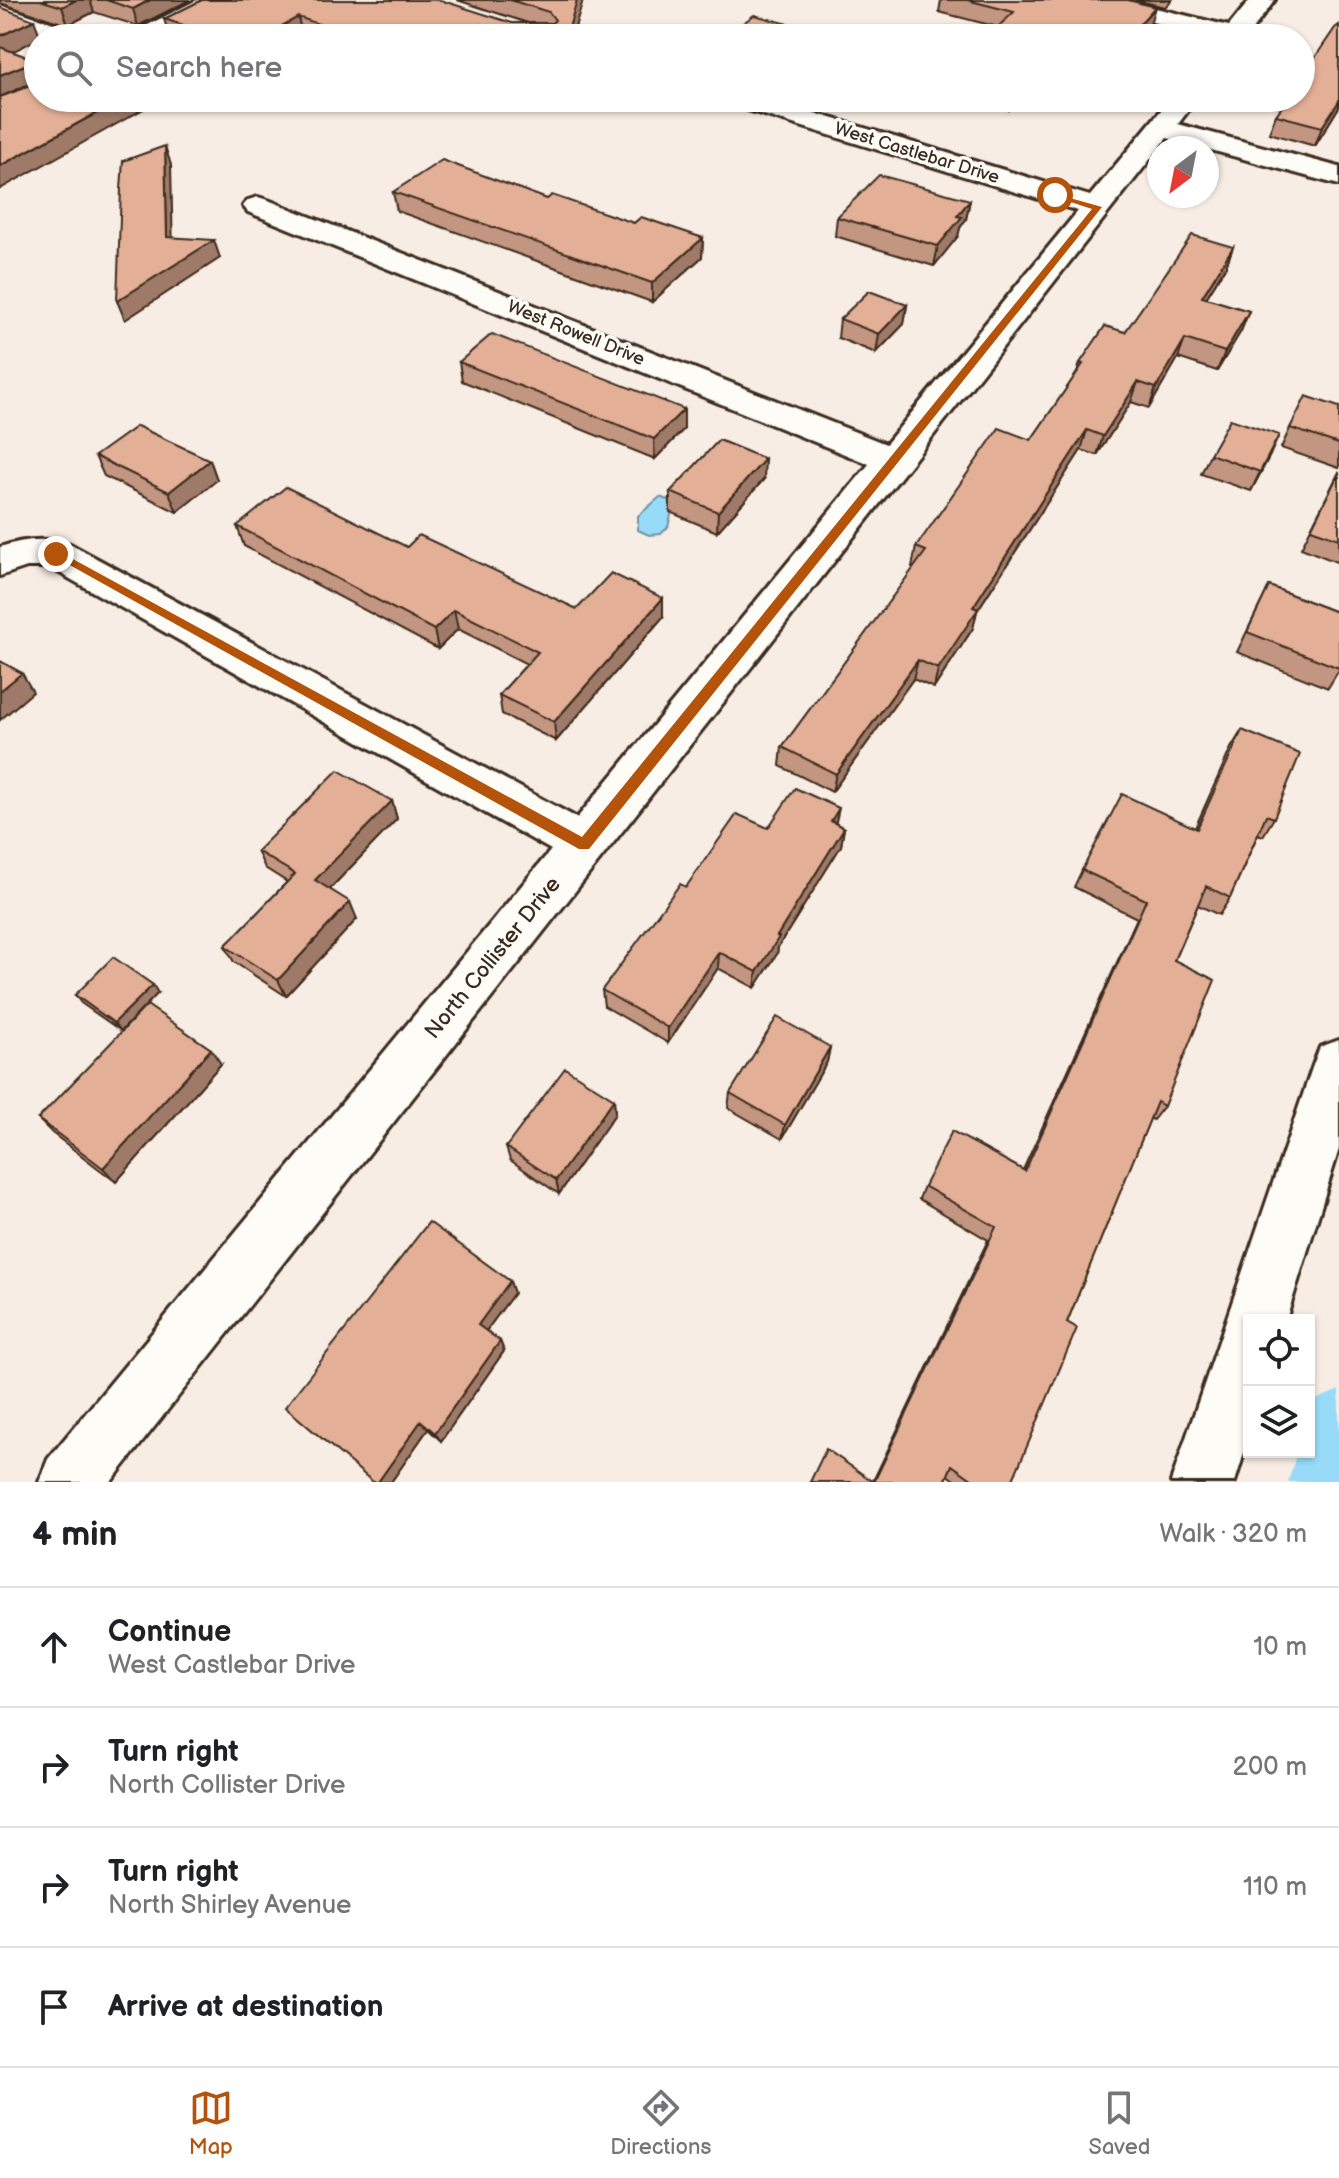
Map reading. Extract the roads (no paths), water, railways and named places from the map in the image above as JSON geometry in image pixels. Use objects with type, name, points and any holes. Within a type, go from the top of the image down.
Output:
[{"type":"street","points":[[169,24],[216,0]]},
{"type":"street","points":[[1093,0],[1184,24]]},
{"type":"street","points":[[1244,24],[1263,0]]},
{"type":"street","points":[[0,12],[34,24]]},
{"type":"street","name":"West Castlebar Drive","points":[[783,112],[1097,207]]},
{"type":"street","points":[[1173,113],[1339,176]]},
{"type":"street","name":"North Collister Drive","points":[[71,1482],[1173,113]]},
{"type":"street","name":"West Rowell Drive","points":[[258,206],[893,460]]},
{"type":"street","points":[[0,562],[24,553],[56,554],[584,845]]},
{"type":"street","points":[[1258,1314],[1339,1065]]},
{"type":"street","points":[[1203,1482],[1243,1359]]},
{"type":"water","points":[[670,496],[675,499],[668,527],[661,534],[649,535],[638,530],[638,516],[660,497],[667,500]]},
{"type":"waterway","points":[[1321,1482],[1339,1423]]}]
